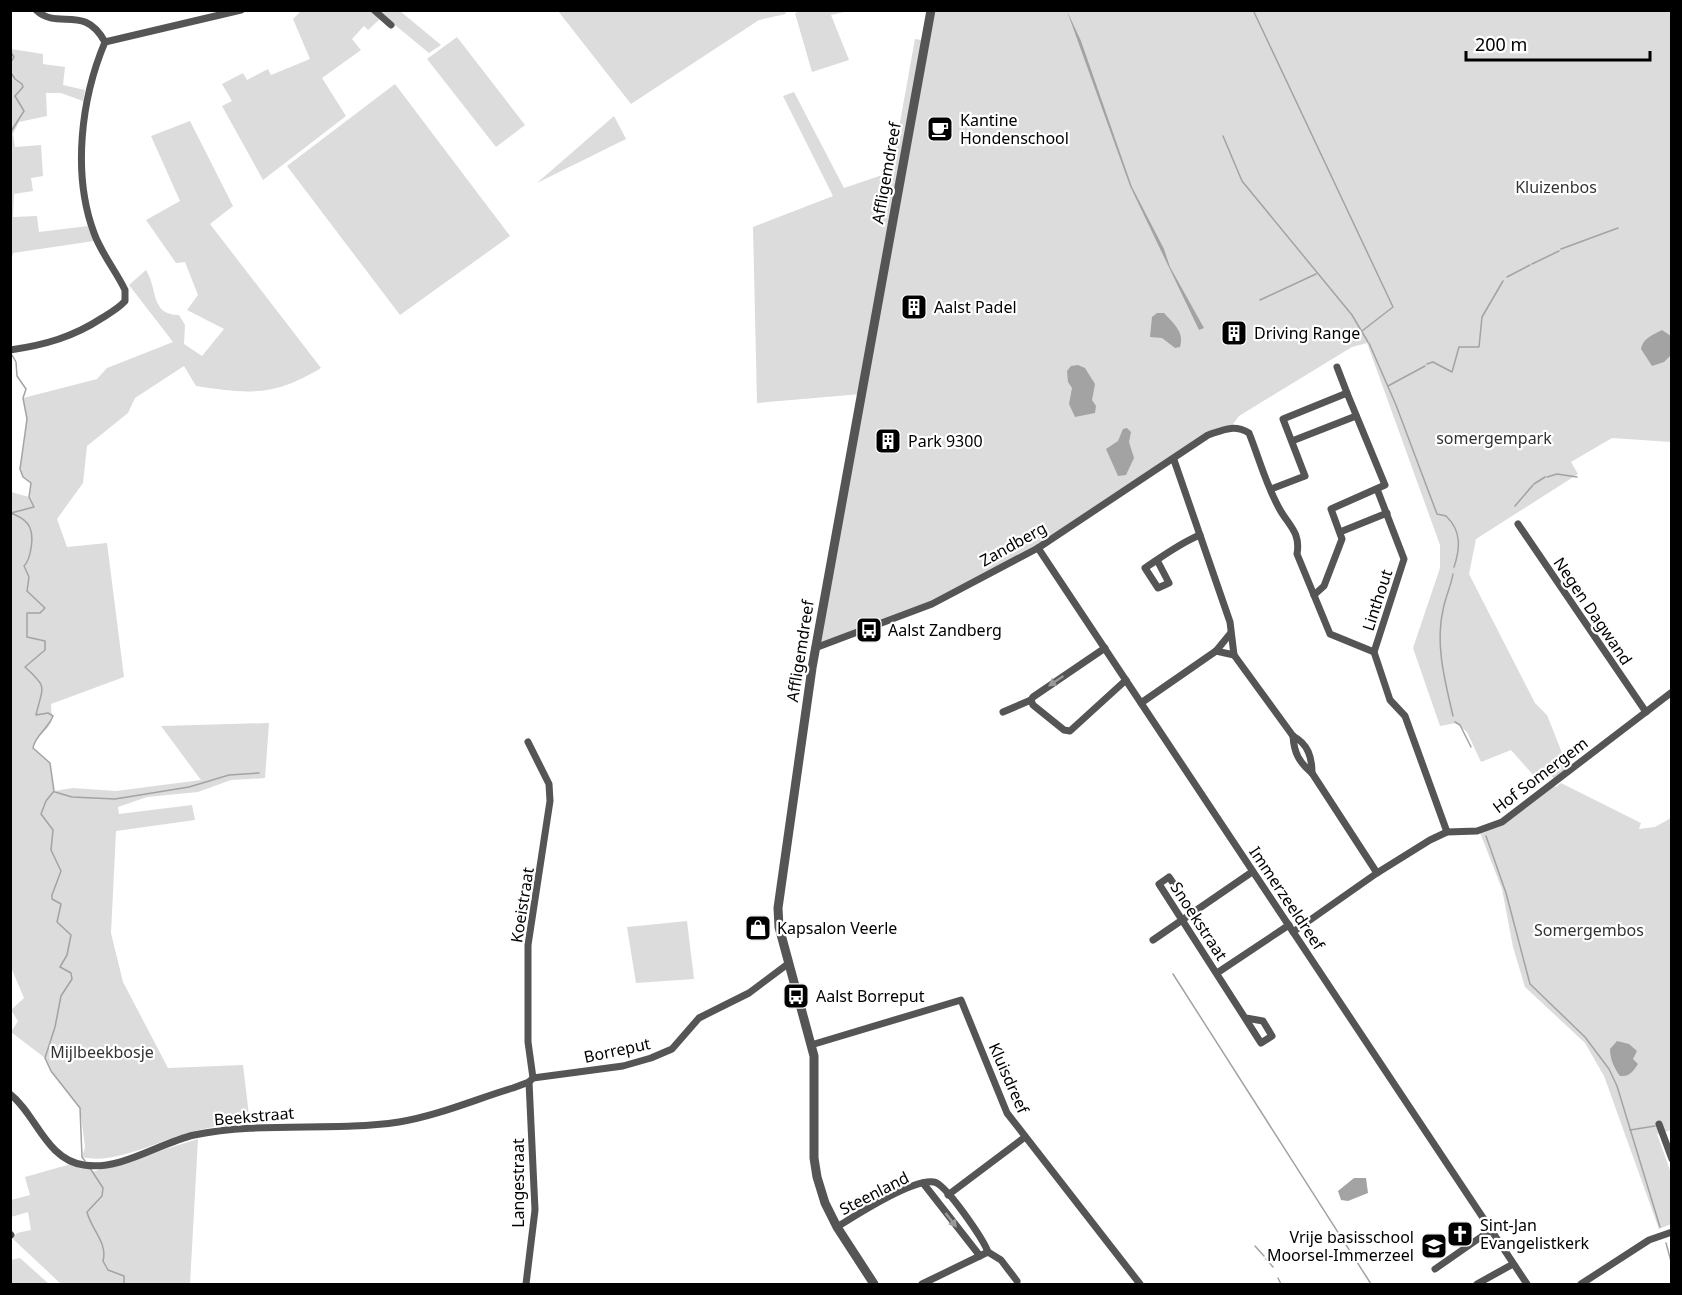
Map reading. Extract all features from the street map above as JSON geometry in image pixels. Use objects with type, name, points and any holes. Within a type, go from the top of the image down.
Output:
[{"type":"street","points":[[10,350],[41,346],[86,329],[124,301],[125,290],[94,232],[82,166],[86,108],[105,42],[97,28],[88,22],[42,15],[36,10]]},
{"type":"street","points":[[105,42],[241,10]]},
{"type":"street","points":[[374,10],[391,25]]},
{"type":"street","name":"Affligemdreef","points":[[874,1284],[837,1227],[825,1203],[814,1158],[814,1066],[811,1045],[779,927],[778,899],[815,648],[931,10]]},
{"type":"street","name":"Linthout","points":[[1337,367],[1385,485],[1377,489],[1404,559],[1374,652]]},
{"type":"street","points":[[1347,393],[1283,419],[1305,476],[1271,489],[1279,510],[1289,520],[1299,544],[1298,554],[1330,634],[1374,652],[1390,700],[1405,716],[1447,832]]},
{"type":"street","points":[[1292,441],[1356,416]]},
{"type":"street","name":"Zandberg","points":[[815,648],[932,604],[1038,548],[1174,460],[1208,435],[1231,427],[1249,433],[1271,489]]},
{"type":"street","points":[[1174,460],[1230,622],[1234,655],[1293,736],[1301,740],[1312,756],[1312,773]]},
{"type":"street","points":[[1314,595],[1324,586],[1342,539],[1330,509],[1377,489]]},
{"type":"street","points":[[1340,532],[1387,513]]},
{"type":"street","name":"Negen Dagwand","points":[[1518,524],[1646,712]]},
{"type":"street","points":[[1157,560],[1200,535]]},
{"type":"street","name":"Immerzeeldreef","points":[[1038,548],[1527,1284]]},
{"type":"street","points":[[1141,703],[1216,651],[1230,634]]},
{"type":"street","points":[[1003,712],[1031,700],[1105,648]]},
{"type":"street","points":[[1216,651],[1234,655]]},
{"type":"street","points":[[1031,700],[1064,730],[1070,731],[1126,680]]},
{"type":"street","name":"Hof Somergem","points":[[1217,973],[1447,832],[1477,831],[1502,822],[1671,692]]},
{"type":"street","points":[[1293,736],[1294,751],[1303,765],[1312,773],[1377,873]]},
{"type":"street","name":"Koeistraat","points":[[528,742],[549,784],[550,801],[528,945],[528,1042],[531,1080]]},
{"type":"street","points":[[1153,940],[1192,911],[1252,872]]},
{"type":"street","name":"Snoekstraat","points":[[1192,911],[1169,877],[1159,884],[1246,1018]]},
{"type":"street","name":"Borreput","points":[[531,1080],[623,1066],[672,1049],[699,1018],[749,993],[789,963]]},
{"type":"street","name":"Kluisdreef","points":[[811,1045],[961,1000],[1007,1113],[1140,1284]]},
{"type":"street","name":"Beekstraat","points":[[10,1094],[21,1102],[39,1132],[55,1149],[83,1165],[92,1165],[111,1163],[193,1136],[274,1127],[399,1122],[531,1080]]},
{"type":"street","name":"Langestraat","points":[[526,1284],[535,1210],[531,1080]]},
{"type":"street","points":[[1660,1126],[1671,1159]]},
{"type":"street","points":[[948,1195],[1025,1137]]},
{"type":"street","name":"Steenland","points":[[837,1227],[888,1198],[923,1183],[939,1184],[983,1240],[988,1251],[1001,1260],[1017,1281]]},
{"type":"street","name":"Steenland","points":[[923,1183],[980,1256]]},
{"type":"street","points":[[1435,1269],[1491,1230]]},
{"type":"street","points":[[1581,1284],[1648,1240],[1671,1232]]},
{"type":"street","points":[[922,1284],[988,1251]]},
{"type":"street","points":[[1477,1284],[1513,1264]]},
{"type":"green space","points":[[785,10],[786,14],[759,20],[631,104],[558,11]]},
{"type":"green space","points":[[805,10],[849,11],[831,15],[849,60],[812,72],[795,13]]},
{"type":"green space","points":[[301,11],[372,11],[381,18],[368,30],[364,26],[352,39],[361,50],[322,78],[346,116],[263,180],[222,106],[232,101],[222,84],[243,73],[247,80],[268,69],[271,75],[310,59],[293,19]]},
{"type":"green space","points":[[378,11],[400,11],[441,45],[429,53]]},
{"type":"green space","points":[[932,11],[1671,11],[1671,442],[1612,438],[1571,462],[1578,474],[1476,539],[1469,574],[1535,703],[1547,715],[1568,768],[1554,779],[1551,775],[1544,779],[1535,777],[1511,750],[1481,762],[1467,732],[1456,723],[1440,726],[1413,648],[1440,568],[1440,545],[1367,343],[1352,347],[1239,416],[1231,427],[1208,435],[1038,548],[932,604],[815,648],[861,394],[757,403],[753,227],[833,196],[783,96],[794,92],[844,188],[891,172],[915,39],[922,40]]},
{"type":"green space","points":[[457,37],[525,125],[496,147],[427,59]]},
{"type":"green space","points":[[11,49],[43,54],[43,64],[65,67],[63,85],[85,90],[83,101],[61,93],[46,93],[47,116],[19,122],[13,134],[15,147],[41,145],[43,176],[31,178],[33,191],[14,194],[13,217],[37,216],[39,232],[88,226],[94,241],[13,253],[11,262]]},
{"type":"green space","points":[[395,84],[510,236],[400,315],[287,166]]},
{"type":"green space","points":[[614,116],[626,139],[537,183]]},
{"type":"green space","name":"Mijlbeekbosje","points":[[190,121],[233,206],[210,224],[321,368],[274,389],[231,391],[196,386],[184,366],[135,398],[128,413],[87,446],[83,483],[57,519],[67,547],[107,543],[124,677],[51,704],[51,723],[33,748],[50,763],[54,791],[73,788],[116,791],[201,780],[161,726],[269,723],[265,778],[231,780],[198,792],[147,797],[118,807],[119,814],[192,805],[195,820],[116,831],[111,933],[123,982],[168,1068],[243,1065],[250,1124],[199,1130],[140,1150],[110,1158],[96,1159],[82,1157],[85,1147],[80,1108],[51,1071],[45,1058],[11,1032],[18,1021],[11,1010],[24,998],[10,965],[11,492],[29,497],[31,483],[23,477],[20,469],[27,419],[23,398],[97,379],[107,368],[173,342],[129,285],[146,270],[159,306],[163,311],[179,315],[185,325],[184,344],[202,356],[224,329],[187,310],[198,295],[185,262],[176,263],[146,220],[180,201],[151,136]]},
{"type":"green space","name":"Somergembos","points":[[1561,783],[1641,823],[1639,829],[1655,827],[1671,818],[1672,1130],[1657,1134],[1671,1173],[1671,1224],[1659,1229],[1604,1076],[1585,1043],[1525,987],[1513,947],[1502,889],[1479,830],[1498,824],[1551,784],[1556,787]]},
{"type":"green space","points":[[687,921],[694,979],[636,983],[627,927]]},
{"type":"green space","points":[[198,1139],[190,1284],[61,1284],[13,1239],[17,1233],[31,1230],[28,1212],[11,1217],[11,1200],[30,1195],[25,1177],[71,1164],[91,1168],[92,1172]]},
{"type":"green space","points":[[20,1258],[49,1284],[11,1284],[11,1260]]},
{"type":"shaded area","points":[[1067,11],[1081,41],[1132,187],[1164,249],[1170,267],[1204,328],[1199,330],[1130,186]]},
{"type":"shaded area","points":[[1157,313],[1164,313],[1180,332],[1180,347],[1175,348],[1162,338],[1150,337],[1152,317]]},
{"type":"shaded area","points":[[1662,330],[1671,336],[1671,355],[1664,362],[1652,366],[1641,349],[1642,345],[1646,339]]},
{"type":"shaded area","points":[[1078,365],[1085,368],[1095,384],[1092,400],[1096,406],[1095,413],[1075,417],[1069,404],[1072,388],[1068,382],[1067,371],[1071,366]]},
{"type":"shaded area","points":[[1127,428],[1131,432],[1129,442],[1134,458],[1126,475],[1118,476],[1106,449],[1118,441],[1123,429]]},
{"type":"shaded area","points":[[1617,1041],[1629,1044],[1637,1051],[1633,1059],[1638,1064],[1626,1076],[1620,1076],[1612,1060],[1610,1049]]},
{"type":"shaded area","points":[[1354,1178],[1366,1178],[1368,1193],[1348,1201],[1341,1200],[1338,1191]]},
{"type":"waterway","points":[[1253,10],[1393,307],[1362,331]]},
{"type":"waterway","points":[[10,51],[14,57],[10,64]]},
{"type":"waterway","points":[[10,71],[22,84],[23,87],[15,96],[24,111],[10,133]]},
{"type":"waterway","points":[[1223,136],[1242,181],[1352,315],[1368,342]]},
{"type":"waterway","points":[[10,141],[10,173]]},
{"type":"waterway","points":[[1561,249],[1618,228]]},
{"type":"waterway","points":[[1532,264],[1559,251]]},
{"type":"waterway","points":[[1507,277],[1530,265]]},
{"type":"waterway","points":[[1260,300],[1316,274]]},
{"type":"waterway","points":[[1427,364],[1433,362],[1452,372],[1459,347],[1479,347],[1482,317],[1503,281]]},
{"type":"waterway","points":[[1369,343],[1396,405],[1437,514],[1446,516],[1455,528],[1458,554],[1454,567]]},
{"type":"waterway","points":[[12,355],[16,362],[17,376],[26,389],[23,398],[27,419],[20,469],[23,477],[31,483],[29,497],[34,507],[11,513],[29,525],[32,537],[31,548],[24,566],[29,577],[27,591],[45,608],[40,613],[27,613],[27,637],[45,641],[45,650],[25,667],[42,688],[36,715],[48,713],[53,716],[36,739],[33,748],[50,763],[54,791],[46,801],[41,814],[53,830],[51,850],[61,871],[52,895],[52,899],[61,904],[57,922],[71,935],[67,955],[60,967],[71,973],[72,979],[61,996],[55,1027],[45,1058],[51,1071],[80,1108],[82,1157],[85,1161]]},
{"type":"waterway","points":[[1388,386],[1425,366]]},
{"type":"waterway","points":[[1547,477],[1557,474],[1577,477]]},
{"type":"waterway","points":[[1534,484],[1545,477]]},
{"type":"waterway","points":[[1515,506],[1533,485]]},
{"type":"waterway","points":[[1453,574],[1444,606],[1440,636],[1442,663],[1453,716]]},
{"type":"waterway","points":[[1455,722],[1460,725],[1471,747]]},
{"type":"waterway","points":[[55,792],[72,797],[115,799],[189,787],[229,775],[259,773]]},
{"type":"waterway","points":[[1486,836],[1506,893],[1530,984],[1585,1037],[1609,1069],[1617,1086],[1660,1227]]},
{"type":"waterway","points":[[1173,974],[1371,1284]]},
{"type":"waterway","points":[[1630,1130],[1655,1126]]},
{"type":"waterway","points":[[90,1168],[103,1188],[102,1196],[87,1212],[103,1248],[103,1261],[108,1270],[124,1276],[124,1284]]},
{"type":"waterway","points":[[1666,1243],[1672,1265]]},
{"type":"waterway","points":[[1255,1246],[1264,1256]]},
{"type":"waterway","points":[[1266,1259],[1273,1267]]},
{"type":"waterway","points":[[1278,1278],[1281,1284]]},
{"type":"place","name":"Kantine Hondenschool","points":[[940,129]]},
{"type":"place","name":"Aalst Padel","points":[[914,307]]},
{"type":"place","name":"Driving Range","points":[[1234,333]]},
{"type":"place","name":"Park 9300","points":[[888,441]]},
{"type":"place","name":"Aalst Zandberg","points":[[869,630]]},
{"type":"place","name":"Kapsalon Veerle","points":[[758,928]]},
{"type":"place","name":"Aalst Borreput","points":[[796,996]]},
{"type":"place","name":"Sint-Jan Evangelistkerk","points":[[1460,1234]]},
{"type":"place","name":"Vrije basisschool Moorsel-Immerzeel","points":[[1434,1246]]},
{"type":"park label","name":"Kluizenbos","points":[[1556,187]]},
{"type":"park label","name":"somergempark","points":[[1494,438]]}]
